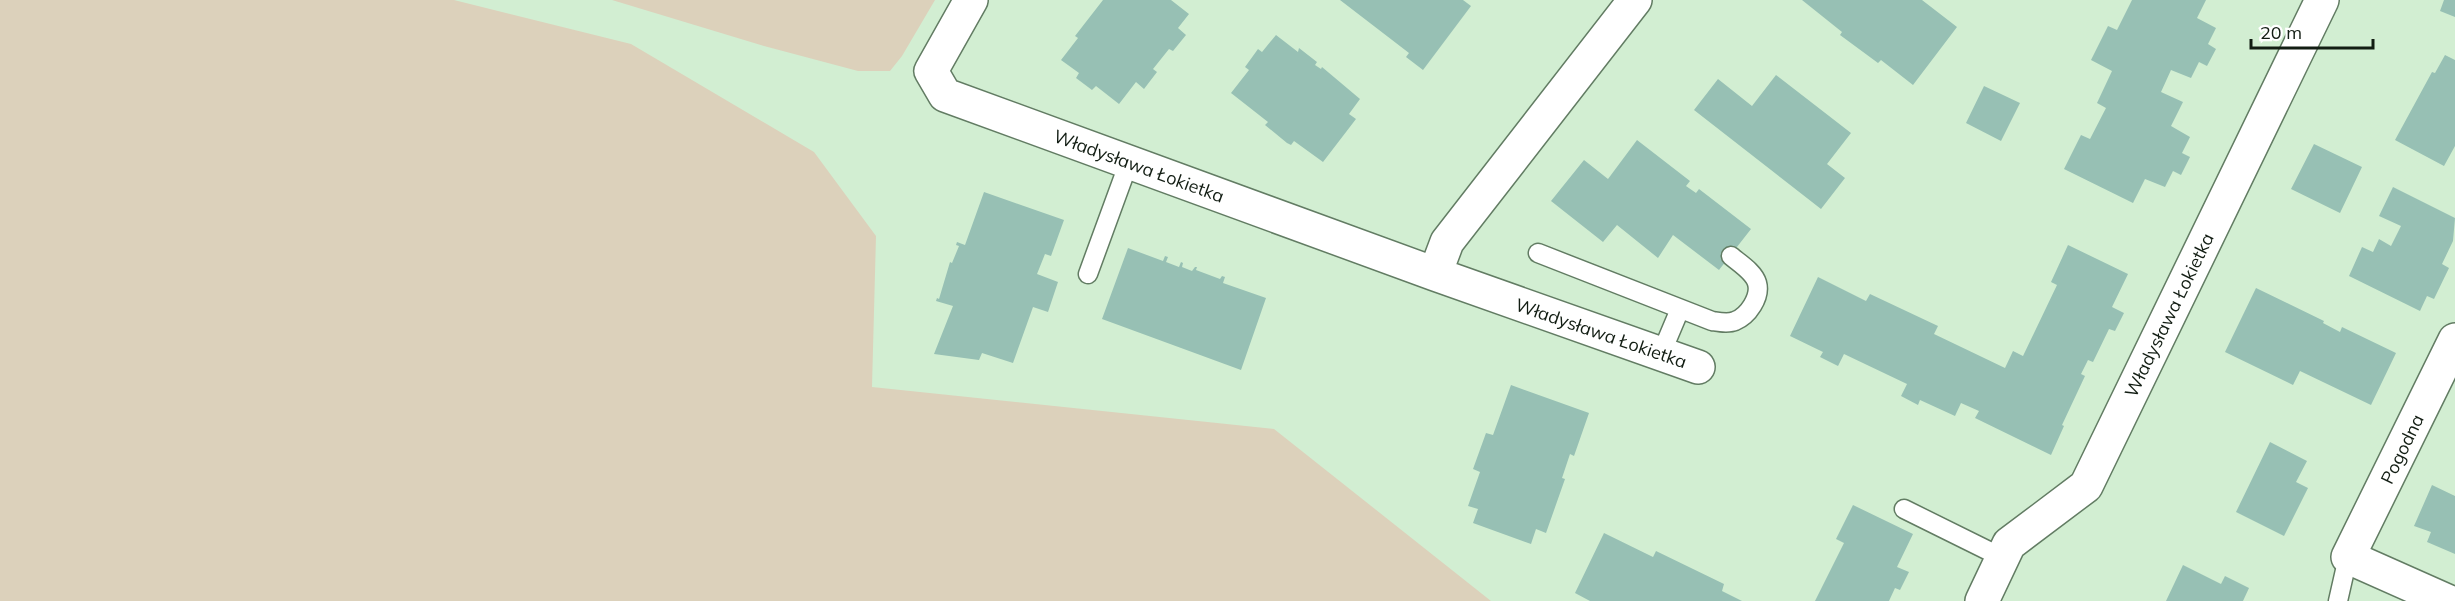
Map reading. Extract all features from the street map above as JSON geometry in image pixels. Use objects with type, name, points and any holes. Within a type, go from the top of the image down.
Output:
[{"type":"street","name":"Władysława Łokietka","points":[[971,0],[932,71],[945,95],[1435,274],[1698,367]]},
{"type":"street","points":[[1435,274],[1447,242],[1635,0]]},
{"type":"street","name":"Władysława Łokietka","points":[[1982,601],[2002,558],[2015,538],[2086,486],[2322,0]]},
{"type":"street","name":"Pogodna","points":[[2348,557],[2455,340]]},
{"type":"street","points":[[2348,557],[2447,601]]},
{"type":"lane","points":[[1088,274],[1129,162]]},
{"type":"lane","points":[[1538,253],[1680,309],[1723,323],[1736,321],[1751,308],[1757,292],[1757,283],[1750,272],[1731,256]]},
{"type":"lane","points":[[1661,354],[1680,309]]},
{"type":"lane","points":[[1904,509],[2002,558]]},
{"type":"lane","name":"Pogodna","points":[[2338,601],[2348,557]]},
{"type":"shaded area","points":[[0,0],[454,0],[631,44],[814,152],[876,236],[872,387],[1274,429],[1491,601],[0,601]]},
{"type":"shaded area","points":[[612,0],[935,0],[902,56],[890,71],[858,71],[764,46]]},
{"type":"building","points":[[1103,0],[1171,0],[1189,14],[1178,28],[1186,35],[1173,51],[1169,49],[1153,69],[1157,72],[1144,89],[1136,82],[1119,104],[1096,86],[1092,90],[1076,78],[1079,73],[1061,60],[1078,38],[1075,36]]},
{"type":"building","points":[[1340,0],[1463,0],[1471,6],[1423,70],[1406,57],[1409,53]]},
{"type":"building","points":[[1802,0],[1922,0],[1957,27],[1913,85],[1881,60],[1878,63],[1840,35],[1842,32]]},
{"type":"building","points":[[2132,0],[2206,0],[2197,18],[2216,28],[2208,44],[2216,49],[2207,66],[2199,62],[2191,78],[2171,70],[2161,92],[2183,102],[2171,126],[2190,137],[2182,153],[2190,157],[2181,175],[2173,171],[2165,187],[2145,179],[2133,203],[2064,169],[2081,135],[2090,139],[2106,108],[2097,103],[2112,71],[2091,60],[2108,26],[2117,30]]},
{"type":"building","points":[[2444,0],[2455,0],[2455,17],[2440,11]]},
{"type":"building","points":[[1276,35],[1298,52],[1299,48],[1317,62],[1315,65],[1321,69],[1322,67],[1360,99],[1349,114],[1356,119],[1323,162],[1294,141],[1291,145],[1287,143],[1265,125],[1268,122],[1231,93],[1249,70],[1245,67],[1258,49],[1262,52]]},
{"type":"building","points":[[2445,55],[2455,60],[2455,146],[2444,166],[2395,140],[2432,72],[2435,73]]},
{"type":"building","points":[[1776,75],[1851,133],[1827,164],[1845,178],[1821,209],[1694,110],[1718,79],[1752,106]]},
{"type":"building","points":[[1984,86],[2020,103],[2001,141],[1966,123]]},
{"type":"building","points":[[1637,140],[1690,181],[1686,186],[1696,193],[1699,189],[1751,229],[1719,270],[1673,235],[1658,258],[1617,225],[1603,242],[1551,201],[1584,160],[1608,179]]},
{"type":"building","points":[[2314,144],[2362,167],[2340,213],[2291,189]]},
{"type":"building","points":[[2393,187],[2455,218],[2453,241],[2442,264],[2449,268],[2434,299],[2427,296],[2420,311],[2349,276],[2362,247],[2373,252],[2379,239],[2391,246],[2401,226],[2379,216]]},
{"type":"building","points":[[984,192],[1064,220],[1051,256],[1045,254],[1037,274],[1058,282],[1048,312],[1033,307],[1013,363],[982,353],[979,360],[934,354],[953,306],[936,301],[937,298],[939,299],[950,262],[952,263],[959,246],[956,245],[957,242],[965,245]]},
{"type":"building","points":[[2068,245],[2128,274],[2112,307],[2124,313],[2115,331],[2109,329],[2093,362],[2088,360],[2081,374],[2085,376],[2051,455],[1975,418],[1979,411],[1961,403],[1955,416],[1920,400],[1918,405],[1901,396],[1907,384],[1844,354],[1838,366],[1820,357],[1823,352],[1790,336],[1818,277],[1866,301],[1870,294],[1938,326],[1934,334],[2005,368],[2013,351],[2023,356],[2057,285],[2051,282]]},
{"type":"building","points":[[1128,248],[1163,261],[1165,256],[1168,257],[1166,262],[1179,267],[1181,262],[1182,267],[1192,271],[1197,267],[1196,270],[1220,279],[1222,276],[1225,277],[1223,283],[1266,298],[1241,370],[1102,319]]},
{"type":"building","points":[[2256,288],[2324,321],[2323,323],[2340,332],[2342,327],[2396,353],[2371,405],[2300,371],[2293,385],[2225,352]]},
{"type":"building","points":[[1511,385],[1589,413],[1574,456],[1570,454],[1562,478],[1565,479],[1546,533],[1536,529],[1531,544],[1473,523],[1478,509],[1468,506],[1480,472],[1473,469],[1486,433],[1493,435]]},
{"type":"building","points":[[2270,442],[2307,461],[2296,482],[2308,488],[2284,536],[2236,512]]},
{"type":"building","points":[[2432,485],[2455,496],[2455,554],[2427,542],[2431,532],[2414,526]]},
{"type":"building","points":[[1853,505],[1913,534],[1897,567],[1909,572],[1900,590],[1895,588],[1889,601],[1815,601],[1844,543],[1836,539]]},
{"type":"building","points":[[1604,533],[1653,557],[1656,551],[1724,584],[1722,591],[1742,601],[1590,601],[1575,593]]},
{"type":"building","points":[[2183,565],[2221,584],[2225,576],[2249,588],[2243,601],[2166,601]]}]
